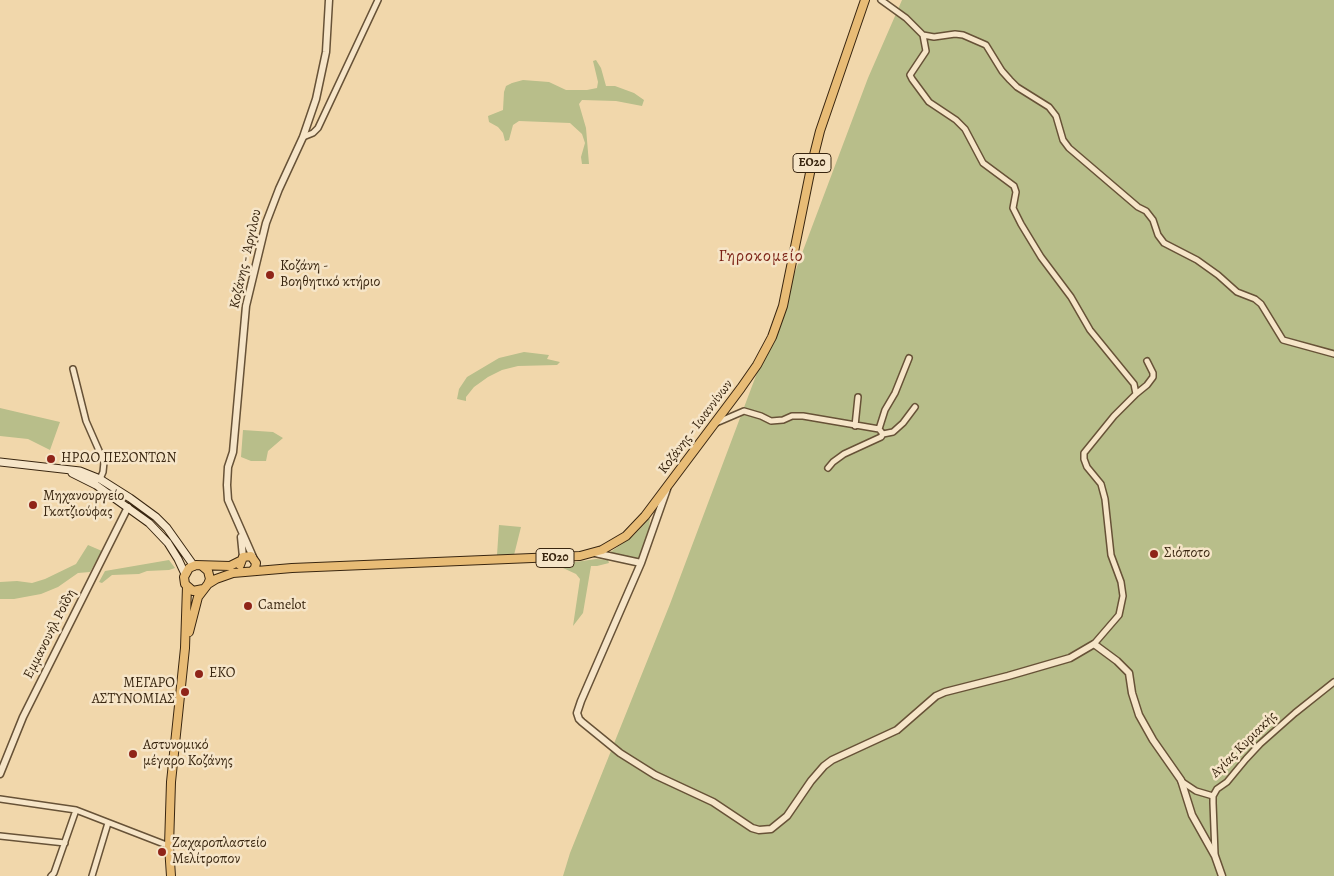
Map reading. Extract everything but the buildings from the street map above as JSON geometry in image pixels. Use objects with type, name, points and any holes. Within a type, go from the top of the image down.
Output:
[{"type":"main road","name":"Κοζάνης - Ιωαννίνων","points":[[206,587],[229,574],[249,571],[580,556],[595,553],[616,543],[630,532],[645,516],[757,365],[780,318],[820,131],[865,0]]},
{"type":"main road","points":[[0,462],[80,471],[100,479],[130,498],[156,517],[167,528],[198,566],[209,574],[206,587],[200,593],[195,606],[185,648]]},
{"type":"main road","points":[[60,468],[96,485],[149,523],[165,538],[175,552],[185,574]]},
{"type":"main road","name":"ΕΟ20","points":[[198,566],[230,566],[249,556],[254,558]]},
{"type":"main road","name":"Κοζάνης - Ιωαννίνων","points":[[254,558],[266,565],[292,568]]},
{"type":"main road","points":[[241,559],[240,568],[249,571],[256,566],[254,558]]},
{"type":"main road","points":[[171,876],[169,846],[172,768],[185,648],[187,586],[184,579],[189,568],[198,566]]},
{"type":"main road","points":[[187,586],[196,591],[206,587]]},
{"type":"street","name":"Κοζάνης - Άργιλου","points":[[240,531],[228,500],[227,485],[228,467],[233,452],[246,306],[266,223],[303,137],[323,72],[329,0]]},
{"type":"street","points":[[303,137],[313,133],[318,128],[378,0]]},
{"type":"street","points":[[881,0],[906,18],[923,35],[926,51],[910,75],[912,79],[929,102],[956,120],[965,129],[983,163],[1014,186],[1016,192],[1013,208],[1021,224],[1041,257],[1071,297],[1090,330],[1134,384],[1136,394]]},
{"type":"street","points":[[923,35],[934,37],[955,34],[963,35],[986,45],[1002,71],[1017,87],[1049,107],[1056,116],[1063,140],[1069,148],[1146,211],[1153,220],[1158,235],[1164,243],[1197,260],[1237,292],[1261,304],[1283,340],[1334,354]]},
{"type":"street","points":[[879,430],[885,410],[895,393],[908,358]]},
{"type":"street","points":[[668,485],[659,516],[641,563],[581,701],[578,719],[620,754],[643,768],[713,802],[752,828],[758,830],[771,829],[787,816],[811,781],[824,766],[832,760],[897,730],[936,696],[1070,658],[1094,644],[1119,615],[1123,596],[1121,582],[1111,555],[1105,498],[1101,484],[1084,459],[1084,453],[1114,416],[1153,377],[1147,361]]},
{"type":"street","points":[[73,370],[86,421],[104,462],[104,472],[100,479]]},
{"type":"street","points":[[855,426],[858,397]]},
{"type":"street","points":[[828,468],[844,454],[881,437],[883,434],[893,432],[904,423],[915,407]]},
{"type":"street","points":[[713,425],[744,411],[762,416],[771,421],[783,420],[792,416],[803,416],[879,430],[883,434]]},
{"type":"street","name":"Εμμανουήλ Ροΐδη","points":[[0,774],[23,717],[128,507]]},
{"type":"street","points":[[240,531],[254,558]]},
{"type":"street","points":[[240,531],[241,559]]},
{"type":"street","points":[[595,553],[641,563]]},
{"type":"street","points":[[1094,644],[1117,661],[1129,673],[1132,693],[1139,715],[1153,740],[1181,780],[1192,815],[1215,856]]},
{"type":"street","name":"Αγίας Κυριακής","points":[[1222,876],[1215,856],[1213,796],[1217,789],[1227,782],[1260,744],[1334,682]]},
{"type":"street","points":[[1181,780],[1196,791],[1213,796]]},
{"type":"street","points":[[0,799],[76,810],[169,846]]},
{"type":"street","points":[[51,876],[54,873],[76,810]]},
{"type":"street","points":[[92,876],[108,823]]},
{"type":"street","points":[[0,836],[64,843]]},
{"type":"green space","points":[[902,0],[1334,0],[1334,876],[563,876],[570,853],[670,604],[868,78]]},
{"type":"green space","points":[[596,60],[601,68],[606,86],[615,86],[634,93],[644,100],[642,106],[616,101],[582,100],[579,104],[586,128],[589,164],[582,164],[581,157],[585,143],[582,134],[570,123],[519,121],[513,125],[509,140],[505,141],[503,133],[498,127],[489,122],[488,116],[503,110],[506,86],[512,83],[523,80],[549,82],[566,90],[597,88],[598,82],[593,61]]},
{"type":"green space","points":[[524,352],[549,355],[547,359],[560,362],[557,365],[518,366],[502,370],[474,387],[466,397],[466,401],[457,399],[459,389],[467,377],[499,358]]},
{"type":"green space","points":[[0,408],[60,422],[50,450],[28,439],[0,436]]},
{"type":"green space","points":[[243,430],[273,432],[283,438],[268,451],[266,461],[251,461],[241,457]]},
{"type":"green space","points":[[650,518],[648,539],[640,560],[609,553],[633,536]]},
{"type":"green space","points":[[499,525],[521,527],[514,555],[497,555]]},
{"type":"green space","points":[[88,545],[102,551],[90,572],[78,573],[58,587],[41,594],[14,599],[0,599],[0,582],[17,581],[32,583],[45,579],[76,564]]},
{"type":"green space","points":[[596,559],[608,560],[609,563],[591,566],[583,613],[573,626],[580,579],[576,574],[563,568],[562,564]]},
{"type":"green space","points":[[169,560],[175,568],[147,571],[139,574],[112,575],[102,583],[99,582],[105,571]]},
{"type":"place","name":"Κοζάνη - Βοηθητικό κτήριο","points":[[270,275]]},
{"type":"place","name":"ΗΡΩΟ ΠΕΣΟΝΤΩΝ","points":[[51,459]]},
{"type":"place","name":"Μηχανουργείο Γκατζιούφας","points":[[33,505]]},
{"type":"place","name":"Σιόποτο","points":[[1154,554]]},
{"type":"place","name":"Camelot","points":[[248,606]]},
{"type":"place","name":"EKO","points":[[199,674]]},
{"type":"place","name":"ΜΕΓΑΡΟ ΑΣΤΥΝΟΜΙΑΣ","points":[[185,692]]},
{"type":"place","name":"Αστυνομικό μέγαρο Κοζάνης","points":[[133,754]]},
{"type":"place","name":"Ζαχαροπλαστείο Μελίτροπον","points":[[162,852]]},
{"type":"district","name":"Γηροκομείο","points":[[761,257]]}]
